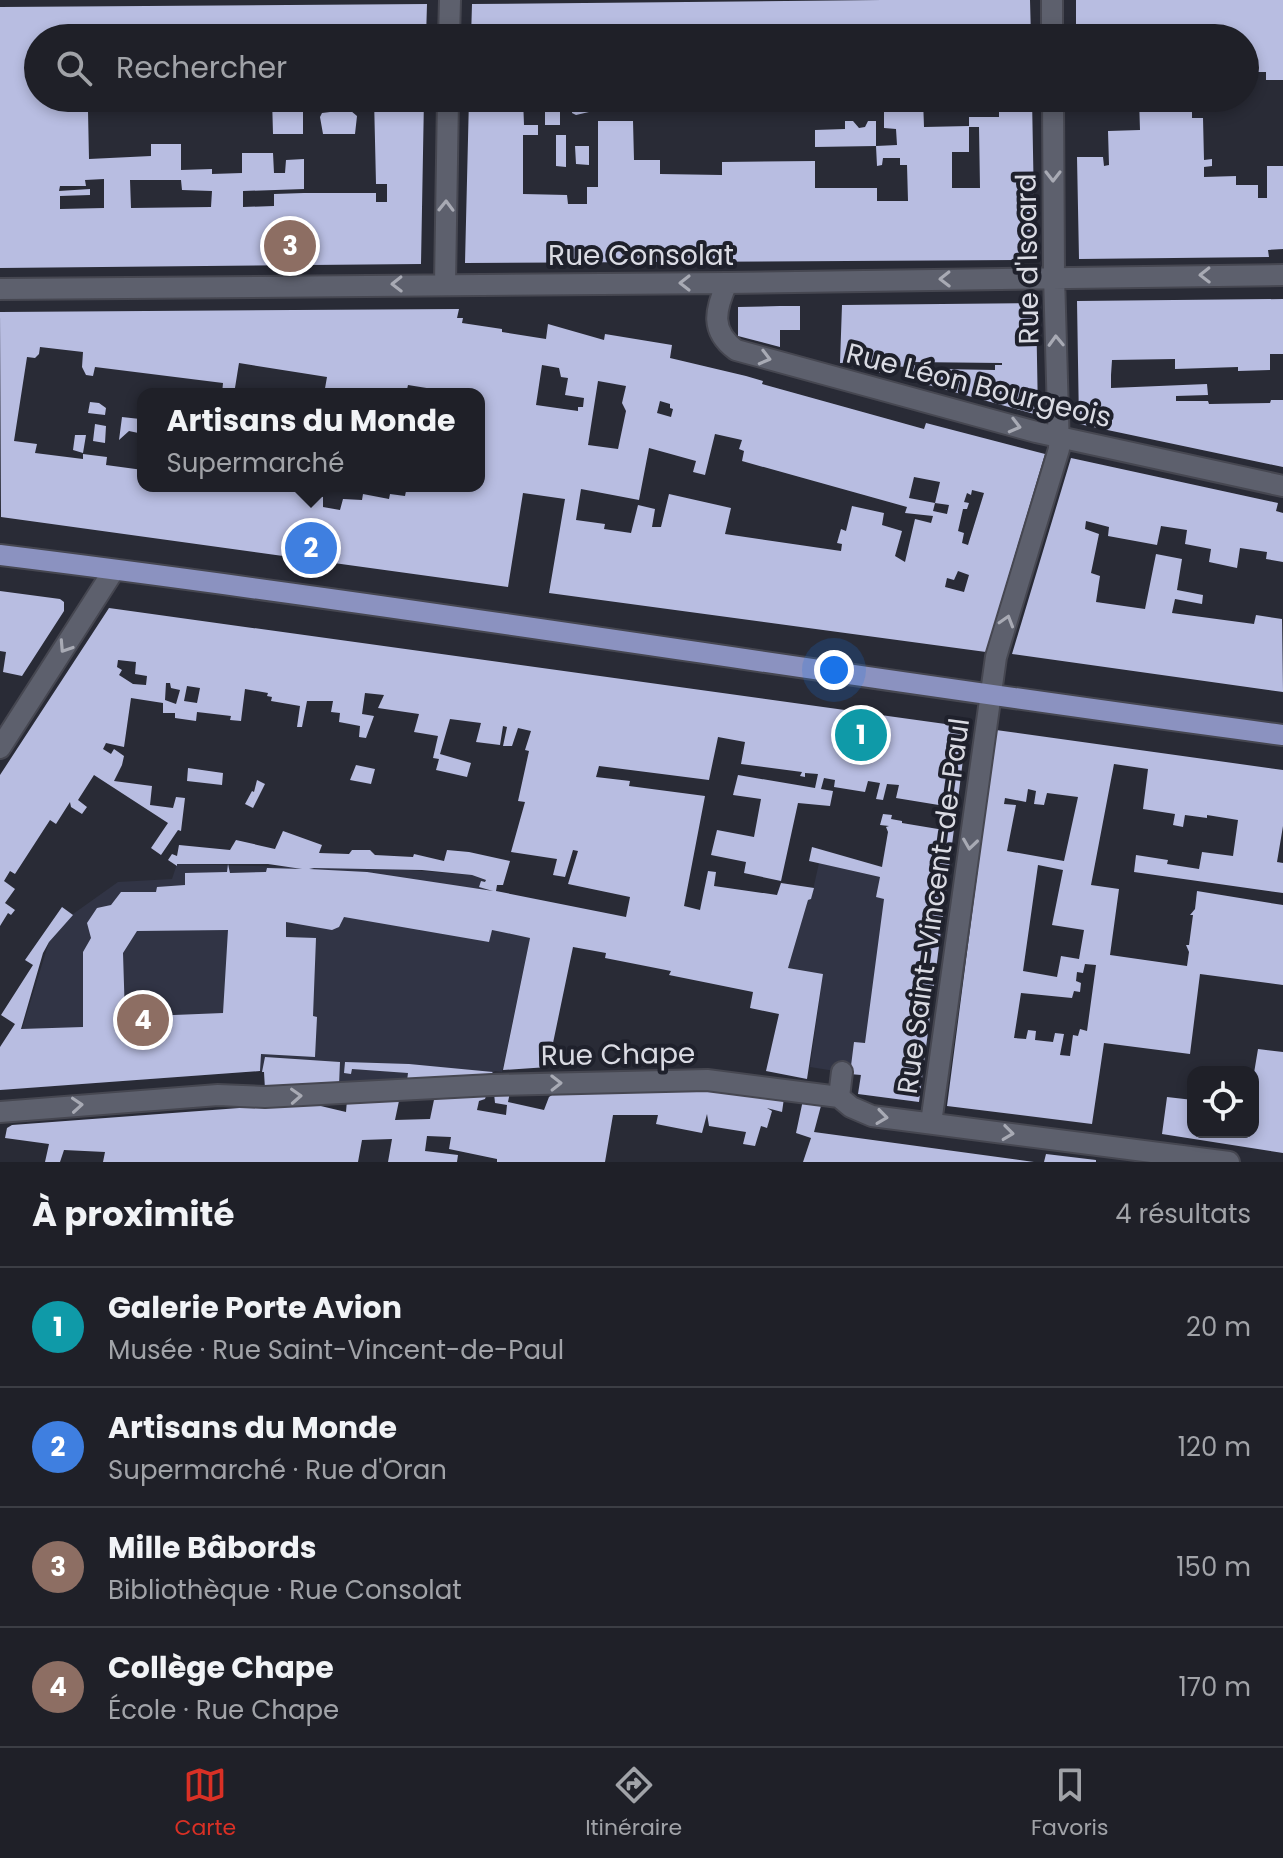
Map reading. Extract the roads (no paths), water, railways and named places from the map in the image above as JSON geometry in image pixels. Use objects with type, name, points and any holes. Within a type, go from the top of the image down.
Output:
[{"type":"main road","points":[[0,555],[448,614],[990,697],[1283,735]]},
{"type":"street","points":[[449,24],[450,0]]},
{"type":"street","points":[[1052,0],[1052,24]]},
{"type":"street","points":[[445,284],[448,112]]},
{"type":"street","name":"Rue d'Isoard","points":[[990,697],[996,657],[1059,449],[1053,112]]},
{"type":"street","name":"Rue Consolat","points":[[0,289],[1283,275]]},
{"type":"street","name":"Rue Léon Bourgeois","points":[[727,283],[717,317],[720,334],[736,350],[1059,437],[1283,486]]},
{"type":"street","points":[[0,748],[114,570]]},
{"type":"street","name":"Rue Saint-Vincent-de-Paul","points":[[931,1123],[990,697]]},
{"type":"street","points":[[839,1097],[842,1072]]},
{"type":"street","name":"Rue Chape","points":[[0,1112],[218,1095],[265,1097],[492,1085],[707,1080],[839,1097],[851,1107],[872,1116],[1229,1162]]},
{"type":"place","name":"Mille Bâbords","points":[[290,246]]},
{"type":"place","name":"Artisans du Monde","points":[[311,548]]},
{"type":"place","name":"Galerie Porte Avion","points":[[861,735]]},
{"type":"place","name":"Collège Chape","points":[[143,1020]]}]
